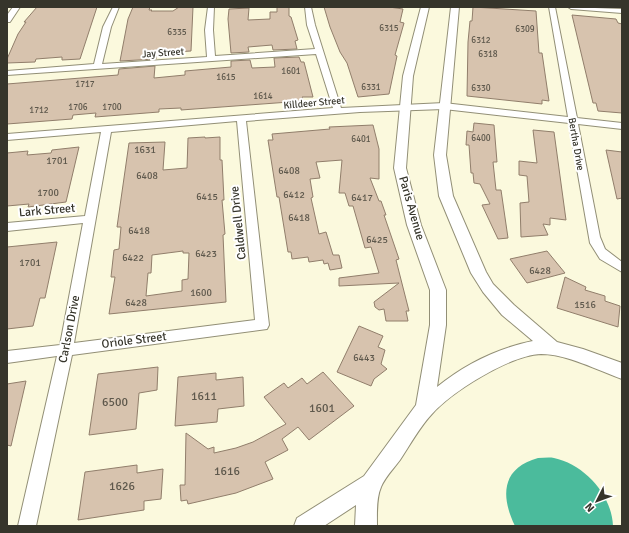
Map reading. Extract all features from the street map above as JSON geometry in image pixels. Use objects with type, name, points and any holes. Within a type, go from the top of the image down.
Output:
[{"type":"street","points":[[7,20],[17,7]]},
{"type":"street","points":[[98,66],[107,27],[116,7]]},
{"type":"street","points":[[211,7],[209,30],[211,58]]},
{"type":"street","points":[[308,7],[338,111]]},
{"type":"street","name":"Paris Avenue","points":[[425,7],[408,76],[401,146],[402,174],[414,225],[430,264],[438,290],[438,325],[425,408]]},
{"type":"street","points":[[455,7],[440,155],[446,196],[479,274],[488,288],[508,310],[552,348]]},
{"type":"street","name":"Bertha Drive","points":[[552,7],[596,245],[605,258],[622,268]]},
{"type":"street","points":[[571,7],[622,11]]},
{"type":"street","name":"Jay Street","points":[[7,73],[320,51]]},
{"type":"street","name":"Killdeer Street","points":[[7,137],[406,106],[444,106],[622,126]]},
{"type":"street","name":"Caldwell Drive","points":[[241,118],[262,325]]},
{"type":"street","name":"Carlson Drive","points":[[27,526],[66,349],[106,130]]},
{"type":"street","name":"Lark Street","points":[[7,227],[89,219]]},
{"type":"street","name":"Oriole Street","points":[[7,357],[262,325]]},
{"type":"street","points":[[305,526],[371,483],[425,408],[454,384],[489,364],[525,350],[552,348],[583,356],[622,371]]},
{"type":"street","points":[[366,526],[366,508],[371,483]]},
{"type":"water","points":[[538,458],[552,458],[565,461],[586,474],[602,492],[608,503],[613,526],[515,526],[507,504],[507,484],[517,468]]},
{"type":"building","points":[[37,7],[97,7],[80,59],[62,60],[62,57],[36,59],[35,62],[7,63],[7,59],[18,34],[26,22],[24,22]]},
{"type":"building","points":[[133,7],[150,7],[149,10],[152,10],[151,11],[173,11],[179,7],[193,7],[191,51],[157,53],[156,59],[120,61],[128,19]]},
{"type":"building","points":[[277,7],[289,7],[289,16],[291,17],[298,40],[295,41],[297,49],[273,50],[272,45],[248,47],[249,52],[231,53],[228,19],[229,9],[249,8],[248,20],[270,19],[270,12],[277,12]]},
{"type":"building","points":[[324,7],[389,7],[403,9],[400,22],[404,23],[395,55],[397,56],[389,94],[358,97],[347,63],[340,52]]},
{"type":"building","points":[[473,7],[536,11],[539,53],[542,53],[549,101],[542,100],[542,104],[467,96],[468,42]]},
{"type":"building","points":[[572,15],[616,19],[618,23],[622,24],[622,113],[598,111],[596,103],[593,103]]},
{"type":"building","points":[[299,57],[301,62],[304,62],[313,97],[302,97],[303,101],[181,110],[181,108],[159,109],[159,112],[95,117],[96,113],[73,115],[72,119],[7,124],[7,84],[118,75],[119,69],[155,66],[154,78],[185,75],[185,71],[231,67],[231,61],[250,60],[252,68],[275,67],[274,58]]},
{"type":"building","points":[[474,123],[494,125],[497,162],[493,162],[496,190],[501,190],[508,238],[498,239],[482,205],[490,204],[480,184],[474,183],[473,173],[471,173],[469,145],[466,145],[467,131],[473,132]]},
{"type":"building","points":[[373,125],[379,149],[379,179],[370,178],[379,201],[381,201],[386,215],[384,215],[399,259],[396,260],[409,311],[406,311],[408,321],[386,321],[384,309],[379,310],[375,307],[374,302],[399,283],[339,286],[339,278],[379,273],[371,247],[365,248],[353,206],[349,206],[345,193],[339,193],[342,160],[316,162],[320,178],[310,179],[313,197],[311,198],[319,234],[326,232],[333,255],[339,255],[342,268],[330,270],[328,263],[324,264],[323,260],[309,262],[308,257],[292,259],[291,252],[288,252],[279,197],[277,197],[268,140],[273,140],[272,134],[330,129],[329,127]]},
{"type":"building","points":[[533,130],[554,132],[566,220],[550,218],[550,225],[543,224],[548,235],[521,237],[520,203],[529,202],[527,176],[519,175],[519,161],[537,163]]},
{"type":"building","points":[[220,137],[220,160],[222,160],[224,200],[222,200],[225,234],[223,235],[226,302],[109,314],[115,277],[111,277],[114,250],[119,249],[121,227],[117,227],[129,143],[165,142],[163,170],[187,168],[188,138]],"holes":[[[183,251],[183,253],[189,253],[188,279],[182,280],[182,291],[146,296],[148,273],[151,273],[152,255]]]},
{"type":"building","points":[[79,147],[66,202],[28,207],[29,204],[7,206],[7,153],[28,151],[27,155],[51,153],[52,150]]},
{"type":"building","points":[[606,150],[622,152],[622,198],[617,199]]},
{"type":"building","points":[[57,242],[45,298],[40,298],[33,326],[7,329],[7,247]]},
{"type":"building","points":[[547,251],[565,273],[527,283],[510,259]]},
{"type":"building","points":[[565,277],[586,287],[585,290],[605,296],[605,301],[620,306],[618,327],[557,308]]},
{"type":"building","points":[[359,326],[383,336],[378,347],[385,350],[381,364],[387,369],[374,379],[371,386],[337,372]]},
{"type":"building","points":[[158,367],[157,390],[139,393],[136,429],[89,435],[98,374]]},
{"type":"building","points":[[323,372],[354,406],[309,440],[298,427],[282,439],[288,450],[265,462],[273,479],[236,493],[188,504],[187,500],[181,501],[180,485],[185,485],[186,433],[208,449],[214,447],[214,453],[253,442],[286,424],[264,397],[284,383],[288,388],[302,378],[307,384]]},
{"type":"building","points":[[216,373],[216,380],[243,377],[244,406],[218,409],[217,422],[175,426],[178,377]]},
{"type":"building","points":[[26,381],[11,446],[7,445],[7,384]]},
{"type":"building","points":[[137,465],[137,473],[163,469],[161,499],[144,501],[144,510],[78,520],[85,472]]}]
